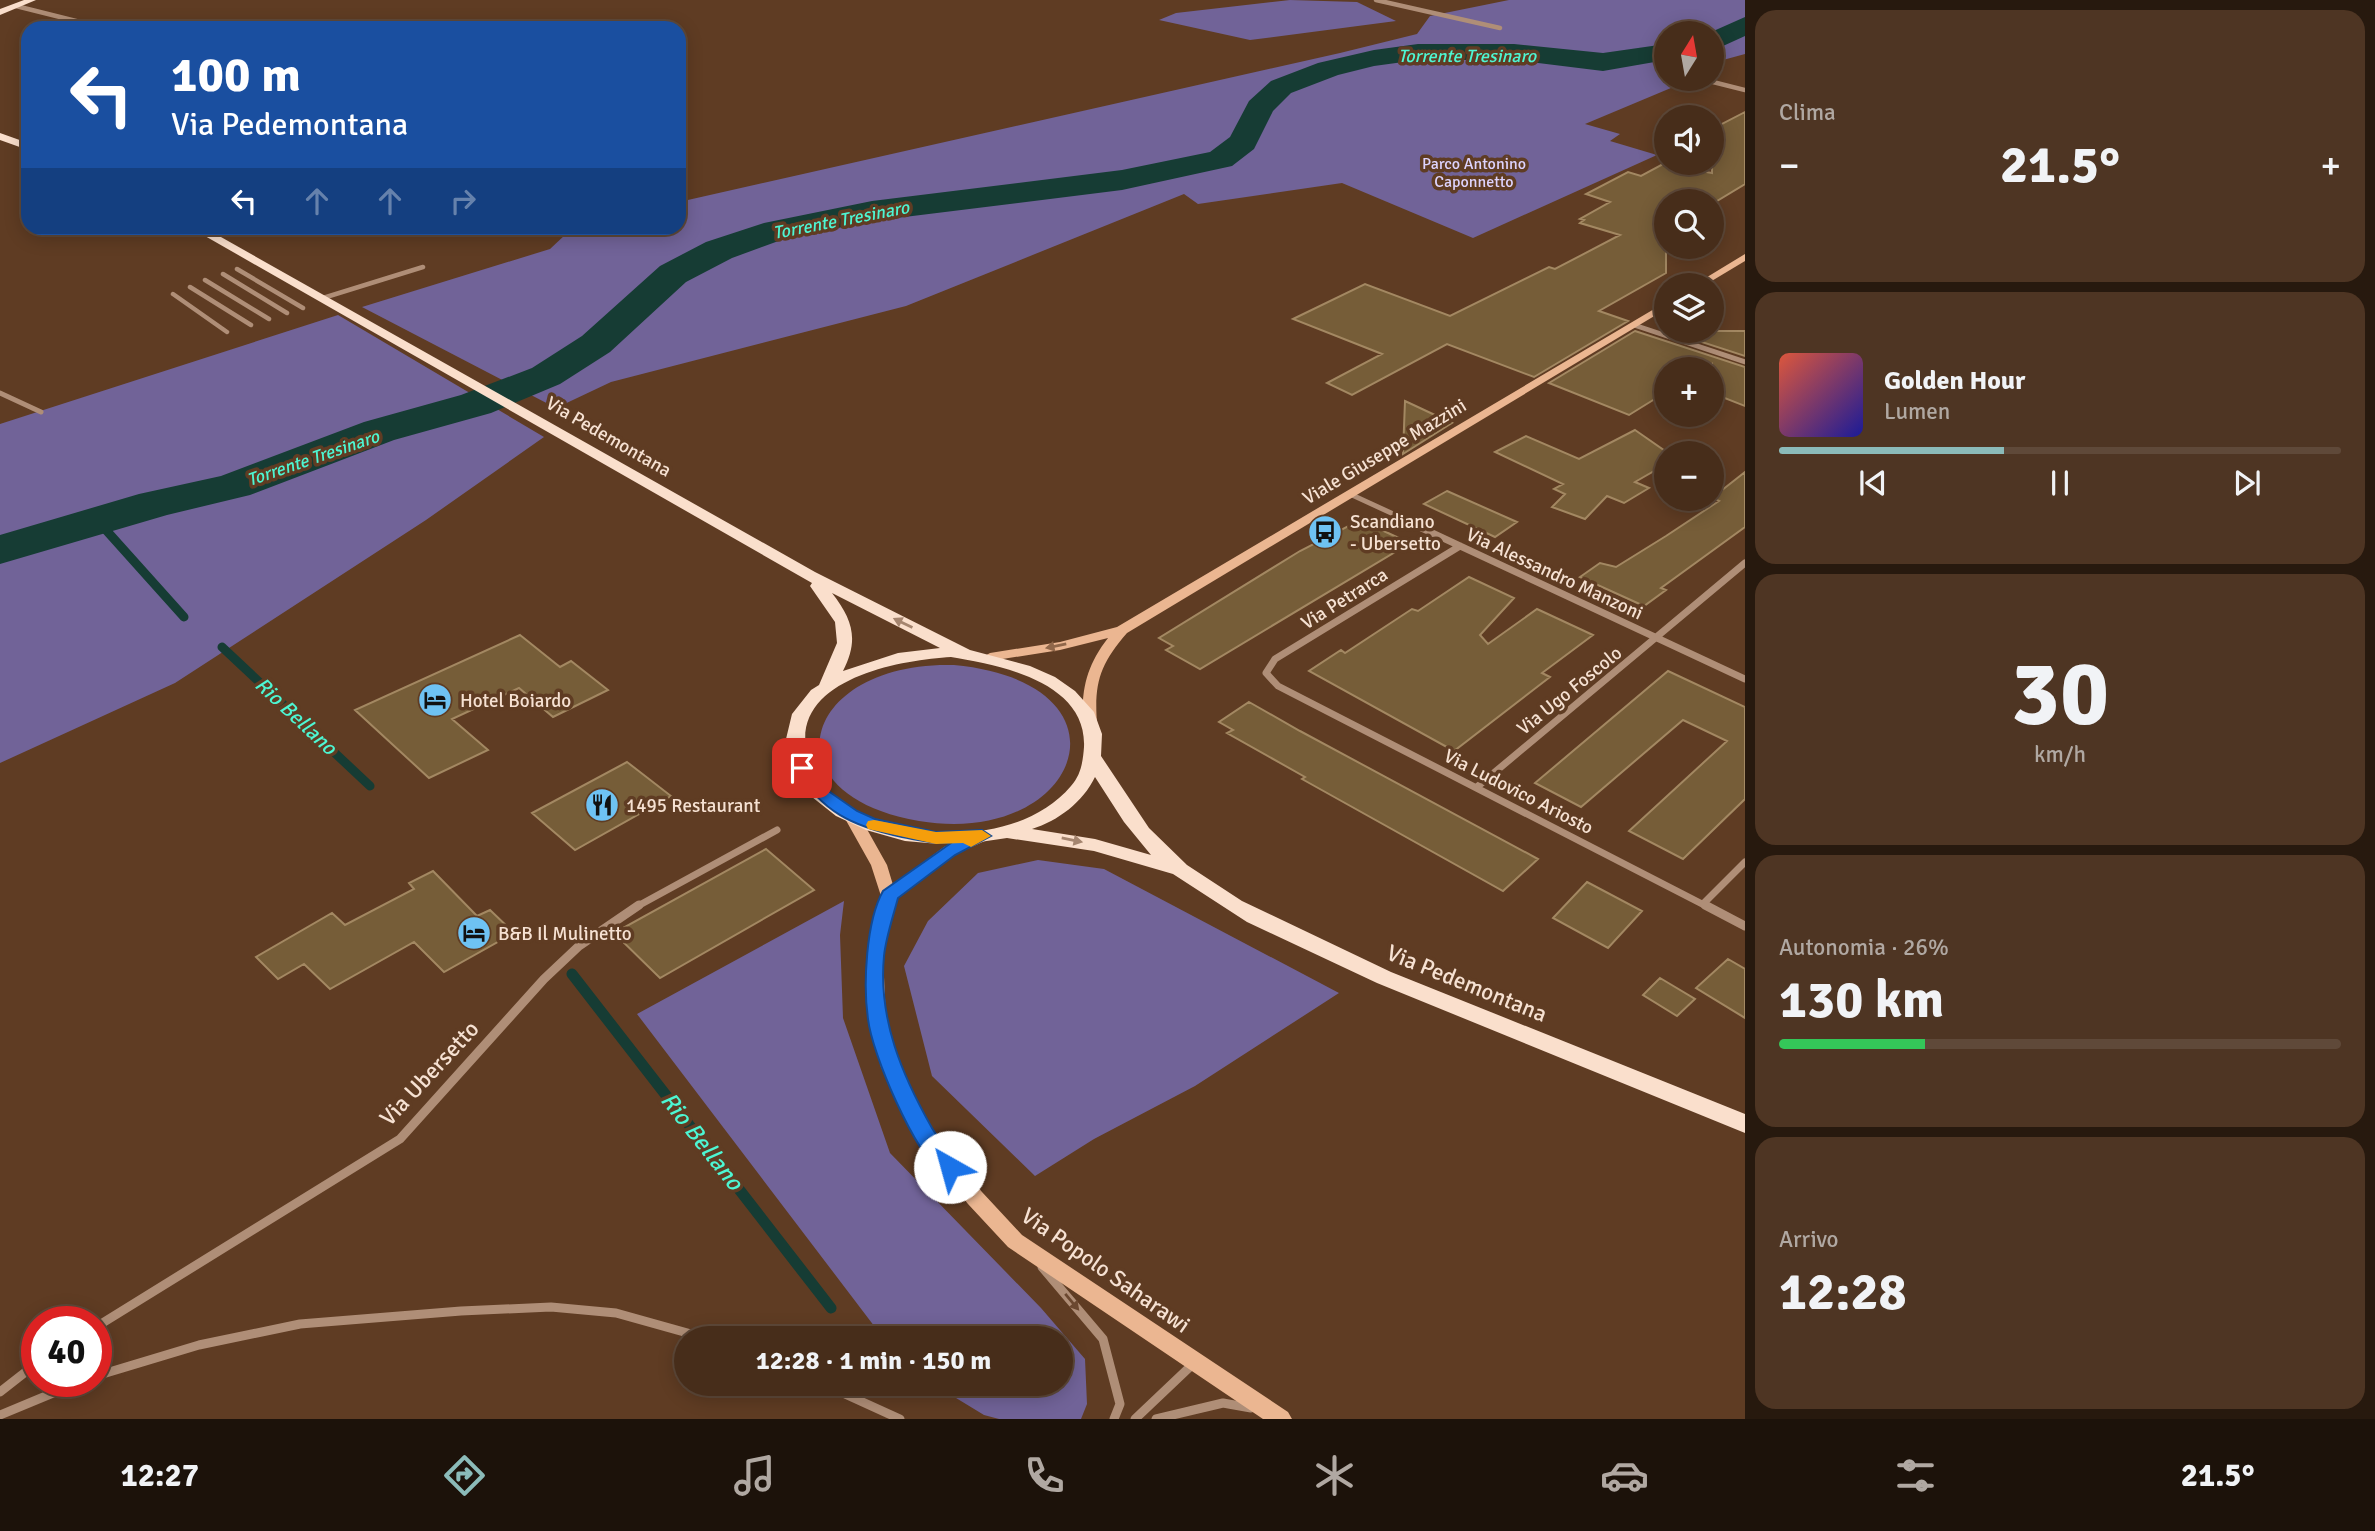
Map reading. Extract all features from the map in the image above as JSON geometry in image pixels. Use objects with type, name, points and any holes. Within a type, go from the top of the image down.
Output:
[{"type":"main road","points":[[0,12],[32,0]]},
{"type":"main road","points":[[0,135],[21,143]]},
{"type":"main road","name":"Via Pedemontana","points":[[210,235],[809,575],[965,654]]},
{"type":"main road","name":"Via Pedemontana","points":[[809,575],[838,609],[846,626],[845,648],[824,688],[804,712],[799,726],[798,753],[802,768],[821,794],[851,815],[913,835],[982,836],[1004,832],[1024,826],[1059,807],[1084,782],[1093,757],[1090,725],[1083,711],[1059,687],[1027,669],[990,657],[920,653],[872,662],[854,669],[824,688]]},
{"type":"main road","name":"Via Pedemontana","points":[[1093,757],[1133,823],[1180,870],[1251,914],[1375,974],[1745,1124]]},
{"type":"main road","name":"Via Pedemontana","points":[[1004,832],[1095,845],[1180,870]]},
{"type":"street","points":[[1376,0],[1500,28]]},
{"type":"street","points":[[16,6],[76,21]]},
{"type":"street","points":[[1724,85],[1745,90]]},
{"type":"street","points":[[1719,273],[1745,257]]},
{"type":"street","name":"Viale Giuseppe Mazzini","points":[[990,657],[1060,646],[1122,630],[1654,313]]},
{"type":"street","points":[[1634,325],[1745,362]]},
{"type":"street","points":[[0,393],[41,412]]},
{"type":"street","name":"Via Alessandro Manzoni","points":[[1352,495],[1745,680]]},
{"type":"street","name":"Via Petrarca","points":[[1278,686],[1266,673],[1275,659],[1460,546]]},
{"type":"street","name":"Via Ugo Foscolo","points":[[1477,786],[1745,563]]},
{"type":"street","name":"Viale Giuseppe Mazzini","points":[[1090,725],[1087,693],[1090,673],[1122,630]]},
{"type":"street","name":"Via Ludovico Ariosto","points":[[1278,686],[1745,926]]},
{"type":"street","points":[[851,815],[879,865],[889,895],[949,851],[982,836]]},
{"type":"street","name":"Via Ubersetto","points":[[112,1317],[400,1139],[544,979],[579,946],[629,911],[777,830]]},
{"type":"street","points":[[1703,904],[1745,862]]},
{"type":"street","name":"Via Popolo Saharawi","points":[[889,895],[875,956],[877,1019],[890,1067],[926,1138],[975,1198],[1016,1241],[1274,1415]]},
{"type":"street","points":[[1028,1250],[1103,1339],[1120,1404],[1114,1419]]},
{"type":"street","points":[[112,1372],[199,1345],[300,1324],[461,1311],[551,1307],[616,1313],[674,1329]]},
{"type":"street","points":[[1135,1419],[1195,1363]]},
{"type":"street","points":[[0,1392],[21,1376]]},
{"type":"street","points":[[849,1396],[900,1419]]},
{"type":"street","points":[[0,1415],[43,1397]]},
{"type":"street","points":[[1156,1419],[1223,1403],[1274,1415]]},
{"type":"lane","points":[[323,298],[423,267]]},
{"type":"lane","points":[[237,269],[303,308]]},
{"type":"lane","points":[[223,274],[287,313]]},
{"type":"lane","points":[[205,280],[269,319]]},
{"type":"lane","points":[[190,287],[251,325]]},
{"type":"lane","points":[[173,294],[227,332]]},
{"type":"green space","points":[[1290,0],[1357,2],[1396,21],[1250,40],[1159,20],[1176,13]]},
{"type":"green space","name":"Parco Antonino Caponnetto","points":[[1509,0],[1745,0],[1745,54],[1724,60],[1724,21],[1654,21],[1654,91],[1664,91],[1585,124],[1620,134],[1610,141],[1654,154],[1654,156],[1473,238],[1342,183],[1198,204],[1184,194],[906,306],[611,382],[556,408],[362,307],[550,249],[565,235],[686,235],[686,200],[1417,34],[1430,16]]},
{"type":"green space","points":[[338,315],[544,437],[426,520],[175,683],[0,763],[0,424]]},
{"type":"green space","points":[[954,665],[1013,678],[1051,701],[1068,729],[1068,760],[1051,788],[1019,811],[975,823],[919,821],[870,806],[837,785],[822,759],[821,731],[835,705],[863,684],[903,669]]},
{"type":"green space","points":[[1038,860],[1104,869],[1339,993],[1195,1086],[1094,1139],[1035,1176],[932,1076],[904,966],[928,921],[978,873]]},
{"type":"green space","points":[[844,901],[840,935],[843,1018],[890,1153],[1057,1326],[874,1326],[637,1014]]},
{"type":"green space","points":[[1073,1345],[1085,1359],[1087,1404],[1081,1419],[999,1419],[984,1415],[953,1396],[1073,1396]]},
{"type":"building","points":[[1745,112],[1745,184],[1724,197],[1724,189],[1654,189],[1654,259],[1666,259],[1666,273],[1654,273],[1654,280],[1599,311],[1628,321],[1534,377],[1447,344],[1352,395],[1327,383],[1382,354],[1293,319],[1365,284],[1450,316],[1549,267],[1555,269],[1620,235],[1580,223],[1584,220],[1580,219],[1610,202],[1586,194],[1628,172],[1641,176],[1654,169],[1654,175],[1724,175],[1724,123]]},
{"type":"building","points":[[1635,331],[1654,337],[1654,343],[1672,343],[1714,357],[1654,357],[1654,399],[1629,415],[1549,383]]},
{"type":"building","points":[[1724,331],[1745,331],[1745,356],[1705,343],[1724,343]]},
{"type":"building","points":[[1724,360],[1745,367],[1745,406],[1724,398]]},
{"type":"building","points":[[1405,401],[1452,423],[1403,454]]},
{"type":"building","points":[[1635,430],[1654,443],[1654,471],[1635,482],[1649,488],[1624,503],[1607,496],[1585,519],[1552,507],[1565,494],[1554,489],[1563,484],[1495,452],[1526,436],[1579,459]]},
{"type":"building","points":[[1745,472],[1745,527],[1661,588],[1666,590],[1644,606],[1580,577],[1600,563],[1616,567],[1704,511],[1724,511],[1724,489]]},
{"type":"building","points":[[1447,491],[1517,522],[1495,537],[1424,504]]},
{"type":"building","points":[[1360,520],[1401,539],[1392,545],[1400,549],[1200,669],[1166,650],[1173,646],[1159,638],[1300,551]]},
{"type":"building","points":[[1469,577],[1514,598],[1480,635],[1488,644],[1537,609],[1593,635],[1542,673],[1550,677],[1454,751],[1309,671],[1341,650],[1345,653],[1412,609],[1418,611]]},
{"type":"building","name":"Hotel Boiardo","points":[[520,635],[560,667],[571,661],[608,690],[553,717],[519,688],[452,719],[488,750],[429,778],[355,710]]},
{"type":"building","points":[[1668,671],[1745,707],[1745,799],[1683,859],[1629,831],[1727,741],[1683,720],[1581,807],[1535,783]]},
{"type":"building","points":[[1249,702],[1538,859],[1503,891],[1302,779],[1305,777],[1227,733],[1233,730],[1219,722]]},
{"type":"building","name":"1495 Restaurant","points":[[627,762],[671,796],[575,850],[532,813]]},
{"type":"building","points":[[766,849],[814,890],[660,978],[614,933]]},
{"type":"building","points":[[433,871],[477,916],[490,910],[514,933],[444,972],[414,942],[330,989],[304,964],[278,979],[256,957],[332,913],[345,925],[414,889],[409,883]]},
{"type":"building","points":[[1587,882],[1642,911],[1608,948],[1553,918]]},
{"type":"building","points":[[1728,959],[1745,969],[1745,1018],[1696,988]]},
{"type":"building","points":[[1660,978],[1695,999],[1677,1016],[1643,995]]},
{"type":"waterway","name":"Torrente Tresinaro","points":[[1724,36],[1745,25]]},
{"type":"waterway","name":"Torrente Tresinaro","points":[[0,550],[155,504],[234,486],[379,431],[476,404],[546,376],[596,344],[673,274],[719,250],[776,230],[872,211],[1122,180],[1221,159],[1243,142],[1260,107],[1281,87],[1328,69],[1374,58],[1418,52],[1514,52],[1603,62],[1654,54]]},
{"type":"waterway","name":"Rio Bellano","points":[[97,520],[184,617]]},
{"type":"waterway","name":"Rio Bellano","points":[[222,647],[370,786]]},
{"type":"waterway","name":"Rio Bellano","points":[[572,974],[831,1308]]},
{"type":"slow traffic","points":[[874,825],[891,831],[936,838],[982,836],[971,841]]},
{"type":"place","name":"Scandiano - Ubersetto","points":[[1325,532]]},
{"type":"place","name":"Hotel Boiardo","points":[[435,700]]},
{"type":"place","name":"1495 Restaurant","points":[[602,805]]},
{"type":"place","name":"B&B Il Mulinetto","points":[[474,933]]},
{"type":"route","points":[[802,768],[821,794],[834,805],[870,824],[891,831],[936,838],[982,836],[949,851],[889,895],[875,956],[877,1019],[890,1067],[926,1138],[950,1167]]}]
